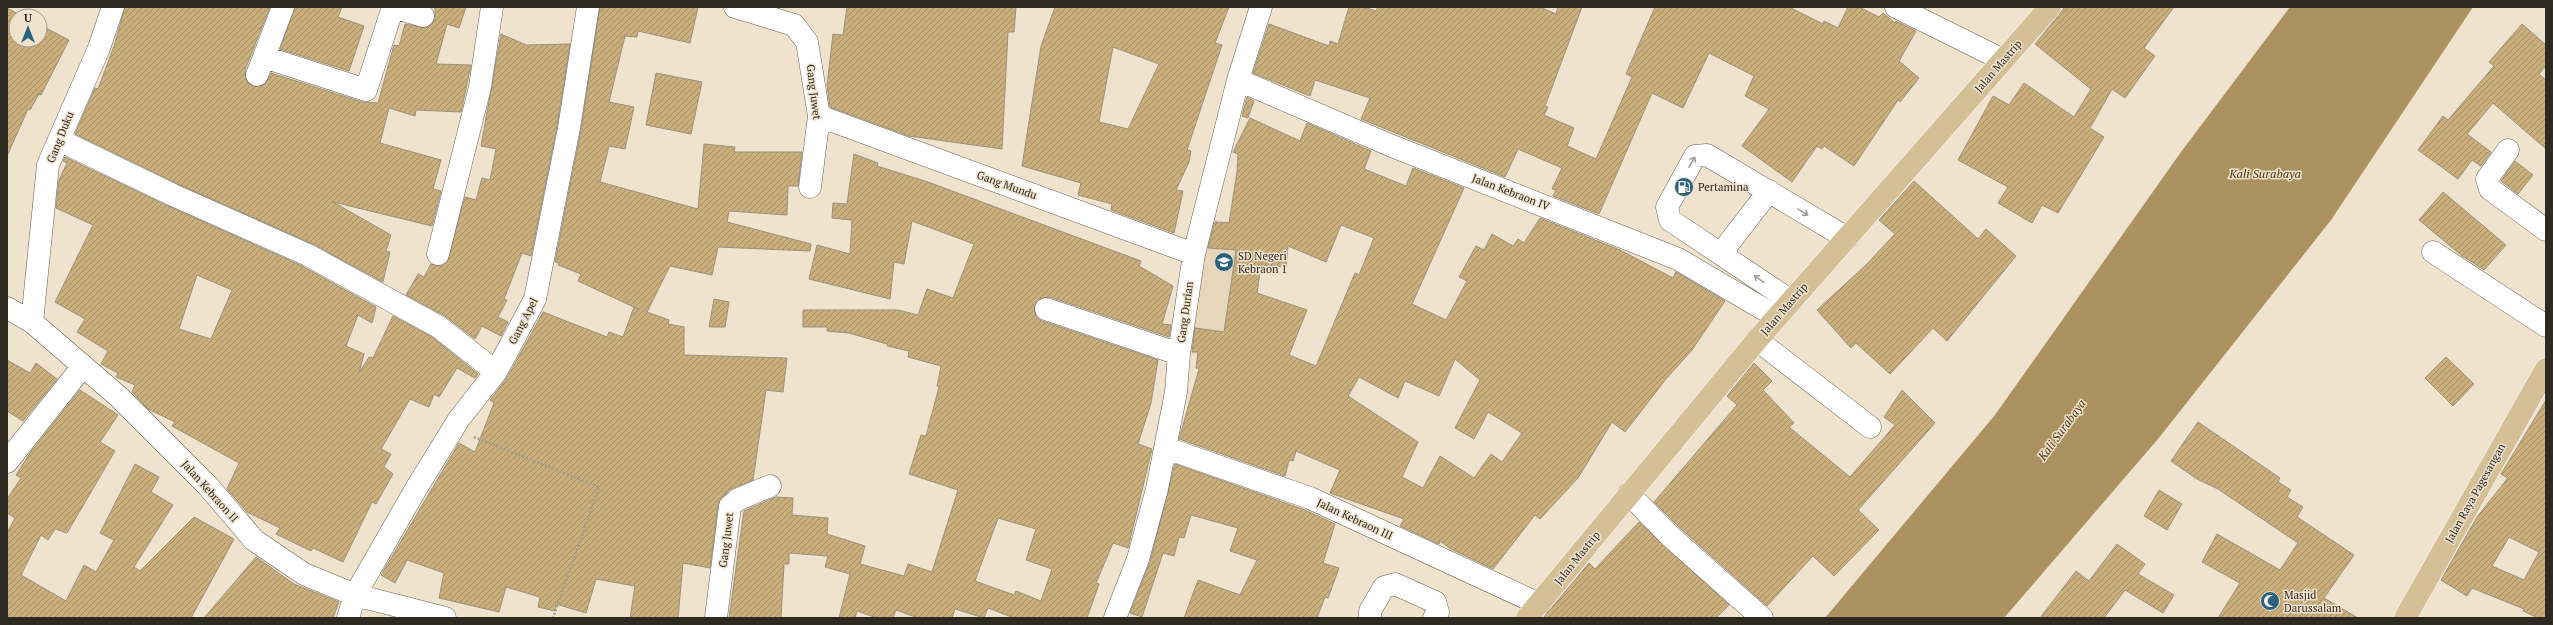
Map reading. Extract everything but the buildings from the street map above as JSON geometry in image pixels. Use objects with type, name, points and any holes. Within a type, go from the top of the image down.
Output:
[{"type":"main road","name":"Jalan Mastrip","points":[[1533,611],[1757,340],[2050,7]]},
{"type":"main road","name":"Jalan Raya Pagesangan","points":[[2406,618],[2546,369]]},
{"type":"street","name":"Gang Duku","points":[[32,322],[48,165],[99,48],[113,7]]},
{"type":"street","points":[[283,7],[260,66],[366,90],[393,7],[423,16]]},
{"type":"street","points":[[438,254],[480,87],[492,7]]},
{"type":"street","name":"Gang Apel","points":[[348,618],[355,595],[454,428],[496,372],[535,299],[568,128],[588,7]]},
{"type":"street","points":[[735,7],[795,16]]},
{"type":"street","name":"Gang Durian","points":[[1115,618],[1138,559],[1166,448],[1176,392],[1179,354],[1194,254],[1238,80],[1261,7]]},
{"type":"street","points":[[1896,7],[2003,60]]},
{"type":"street","name":"Gang Juwet","points":[[795,16],[807,42],[819,116],[810,187]]},
{"type":"street","name":"Jalan Kebraon IV","points":[[1238,80],[1392,146],[1678,259],[1777,317]]},
{"type":"street","name":"Gang Mundu","points":[[819,116],[1194,254]]},
{"type":"street","points":[[59,140],[168,193],[308,255],[439,327],[496,372]]},
{"type":"street","points":[[2508,150],[2487,179],[2490,189],[2546,230]]},
{"type":"street","points":[[1791,301],[1722,252],[1670,220],[1667,214],[1667,207],[1695,156],[1707,155],[1847,238]]},
{"type":"street","points":[[1722,252],[1769,191]]},
{"type":"street","points":[[2433,252],[2546,326]]},
{"type":"street","name":"Jalan Kebraon II","points":[[7,308],[32,322],[119,397],[208,486],[254,540],[304,574],[355,595],[445,618]]},
{"type":"street","points":[[1046,309],[1179,354]]},
{"type":"street","points":[[1757,340],[1870,427]]},
{"type":"street","points":[[7,462],[83,366]]},
{"type":"street","name":"Jalan Kebraon III","points":[[1166,448],[1310,498],[1533,611]]},
{"type":"street","name":"Gang Juwet","points":[[716,618],[730,506],[737,500],[770,486]]},
{"type":"street","points":[[1629,494],[1670,536],[1762,618]]},
{"type":"street","points":[[1370,618],[1370,611],[1384,587],[1395,584],[1436,602],[1438,612],[1434,618]]},
{"type":"path","points":[[454,428],[599,487],[552,618]]},
{"type":"shaded area","name":"SD Negeri Kebraon 1","points":[[1195,217],[1266,227],[1249,362],[1175,352]]},
{"type":"water","name":"Kali Surabaya","points":[[2290,7],[2473,7],[2331,220],[2158,439],[2004,618],[1825,618],[1995,415],[2181,152]]},
{"type":"place","name":"Pertamina","points":[[1684,187]]},
{"type":"place","name":"SD Negeri Kebraon 1","points":[[1224,262]]},
{"type":"place","name":"Masjid Darussalam","points":[[2270,601]]}]
